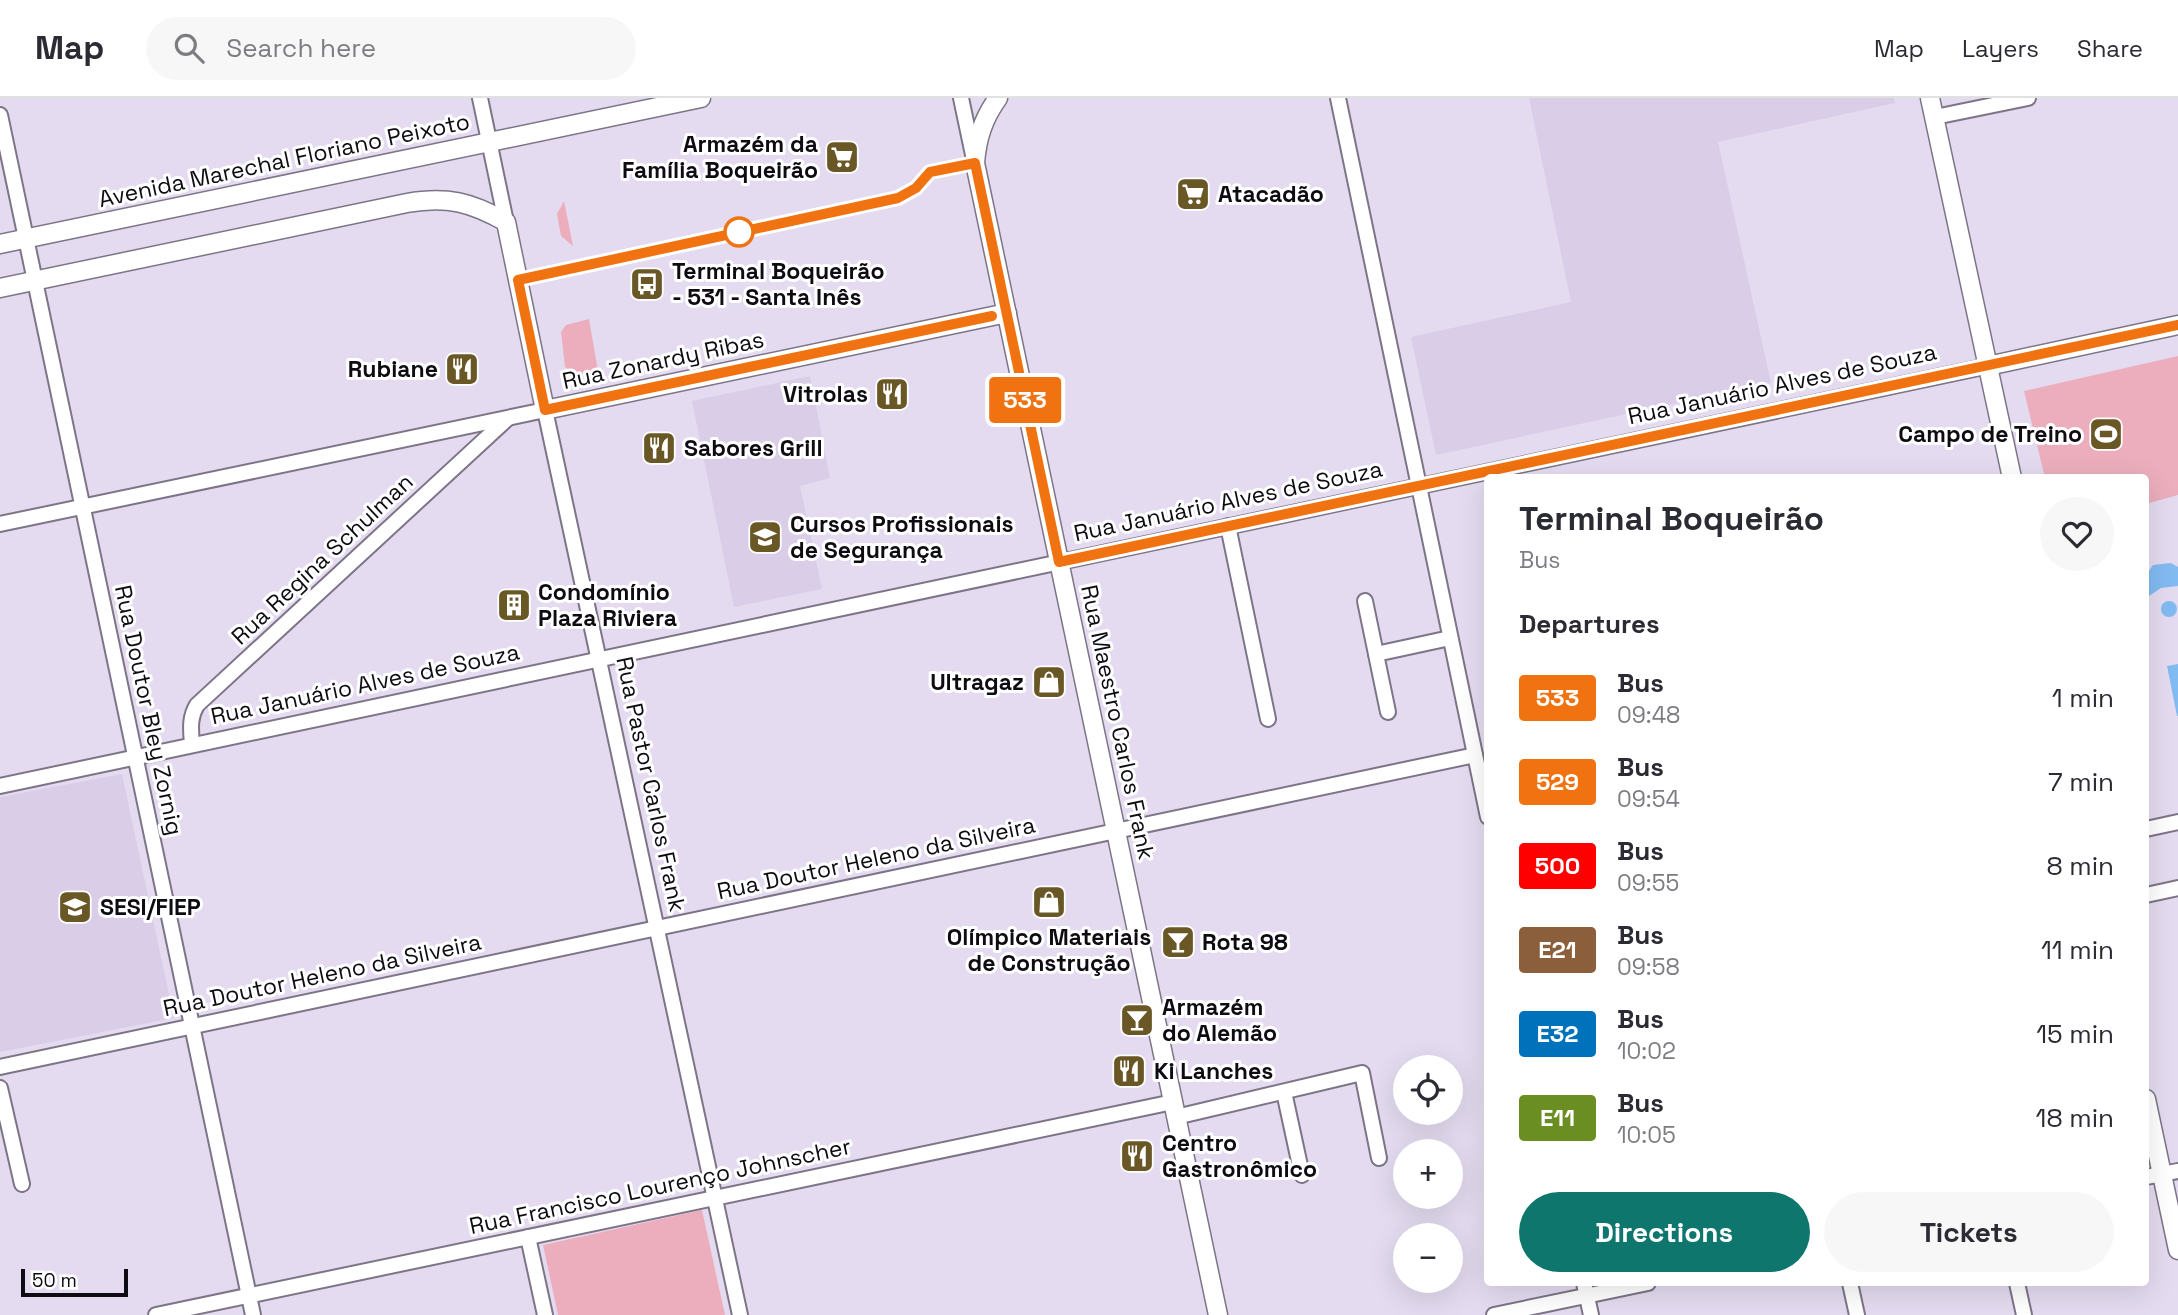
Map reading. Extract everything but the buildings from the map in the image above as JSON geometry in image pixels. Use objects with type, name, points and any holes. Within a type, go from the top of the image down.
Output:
[{"type":"main road","name":"Avenida Marechal Floriano Peixoto","points":[[0,244],[701,98]]},
{"type":"main road","points":[[975,163],[981,127],[998,98]]},
{"type":"main road","points":[[1930,98],[2011,474]]},
{"type":"main road","name":"Rua Maestro Carlos Frank","points":[[975,163],[1218,1315]]},
{"type":"main road","points":[[0,288],[424,200],[459,201],[506,222]]},
{"type":"main road","name":"Rua Pastor Carlos Frank","points":[[506,222],[545,410]]},
{"type":"main road","name":"Rua Zonardy Ribas","points":[[545,410],[1007,313]]},
{"type":"main road","name":"Rua Januário Alves de Souza","points":[[1988,366],[2178,325]]},
{"type":"main road","points":[[2149,1113],[2178,1250]]},
{"type":"street","name":"Rua Pastor Carlos Frank","points":[[480,98],[506,222]]},
{"type":"street","name":"Rua Maestro Carlos Frank","points":[[961,98],[975,163]]},
{"type":"street","points":[[1338,98],[1484,798]]},
{"type":"street","points":[[1935,117],[2028,98]]},
{"type":"street","name":"Rua Doutor Bley Zornig","points":[[0,115],[253,1315]]},
{"type":"street","name":"Rua Januário Alves de Souza","points":[[0,786],[1988,366]]},
{"type":"street","name":"Rua Pastor Carlos Frank","points":[[545,410],[740,1315]]},
{"type":"street","name":"Rua Zonardy Ribas","points":[[0,524],[545,410]]},
{"type":"street","name":"Rua Regina Schulman","points":[[192,745],[190,722],[197,705],[509,418]]},
{"type":"street","points":[[1228,526],[1268,719]]},
{"type":"street","points":[[1364,601],[1388,712]]},
{"type":"street","points":[[1376,654],[1450,638]]},
{"type":"street","name":"Rua Doutor Heleno da Silveira","points":[[0,1067],[1475,755]]},
{"type":"street","points":[[2149,828],[2178,822]]},
{"type":"street","points":[[2149,894],[2178,888]]},
{"type":"street","name":"Rua Francisco Lourenço Johnscher","points":[[156,1315],[715,1198],[1175,1109],[1284,1092],[1362,1073],[1379,1158]]},
{"type":"street","points":[[0,1088],[23,1184]]},
{"type":"street","points":[[1284,1092],[1302,1175]]},
{"type":"street","points":[[528,1237],[545,1315]]},
{"type":"street","points":[[1494,1315],[1586,1289],[1617,1286]]},
{"type":"street","points":[[1851,1286],[1857,1315]]},
{"type":"street","points":[[2018,1286],[2024,1315]]},
{"type":"street","points":[[1586,1289],[1591,1315]]},
{"type":"shaded area","points":[[1529,98],[1894,98],[1895,103],[1718,142],[1771,383],[1436,455],[1411,337],[1571,302]]},
{"type":"shaded area","points":[[564,201],[573,246],[561,236],[557,214]]},
{"type":"shaded area","points":[[589,319],[598,371],[577,375],[565,367],[561,332],[566,325]]},
{"type":"shaded area","name":"Campo de Treino","points":[[2178,356],[2178,495],[2149,503],[2149,474],[2044,474],[2024,391]]},
{"type":"shaded area","name":"Cursos Profissionais de Segurança","points":[[810,376],[830,478],[800,486],[822,589],[734,607],[692,401]]},
{"type":"shaded area","name":"SESI/FIEP","points":[[122,774],[174,1018],[0,1052],[0,797]]},
{"type":"shaded area","points":[[702,1210],[725,1315],[558,1315],[543,1245]]},
{"type":"water","points":[[2171,563],[2178,567],[2178,586],[2161,588],[2149,596],[2149,571],[2153,565]]},
{"type":"water","points":[[2166,601],[2172,601],[2177,609],[2175,615],[2166,617],[2161,612],[2161,606]]},
{"type":"water","points":[[2178,664],[2178,716],[2177,716],[2167,666]]},
{"type":"bus line","name":"533","points":[[992,316],[545,410],[518,280],[898,198],[916,188],[930,172],[975,163],[1059,562],[2178,325]]},
{"type":"place","name":"Armazém da Família Boqueirão","points":[[842,157]]},
{"type":"place","name":"Atacadão","points":[[1193,194]]},
{"type":"place","name":"Terminal Boqueirão - 531 - Santa Inês","points":[[647,284]]},
{"type":"place","name":"Rubiane","points":[[462,369]]},
{"type":"place","name":"Vitrolas","points":[[892,394]]},
{"type":"place","name":"Campo de Treino","points":[[2106,434]]},
{"type":"place","name":"Sabores Grill","points":[[659,448]]},
{"type":"place","name":"Cursos Profissionais de Segurança","points":[[765,537]]},
{"type":"place","name":"Condomínio Plaza Riviera","points":[[514,605]]},
{"type":"place","name":"Ultragaz","points":[[1049,682]]},
{"type":"place","name":"Olímpico Materiais de Construção","points":[[1049,902]]},
{"type":"place","name":"SESI/FIEP","points":[[75,907]]},
{"type":"place","name":"Rota 98","points":[[1178,942]]},
{"type":"place","name":"Armazém do Alemão","points":[[1137,1020]]},
{"type":"place","name":"Ki Lanches","points":[[1129,1071]]},
{"type":"place","name":"Centro Gastronômico","points":[[1137,1156]]}]
